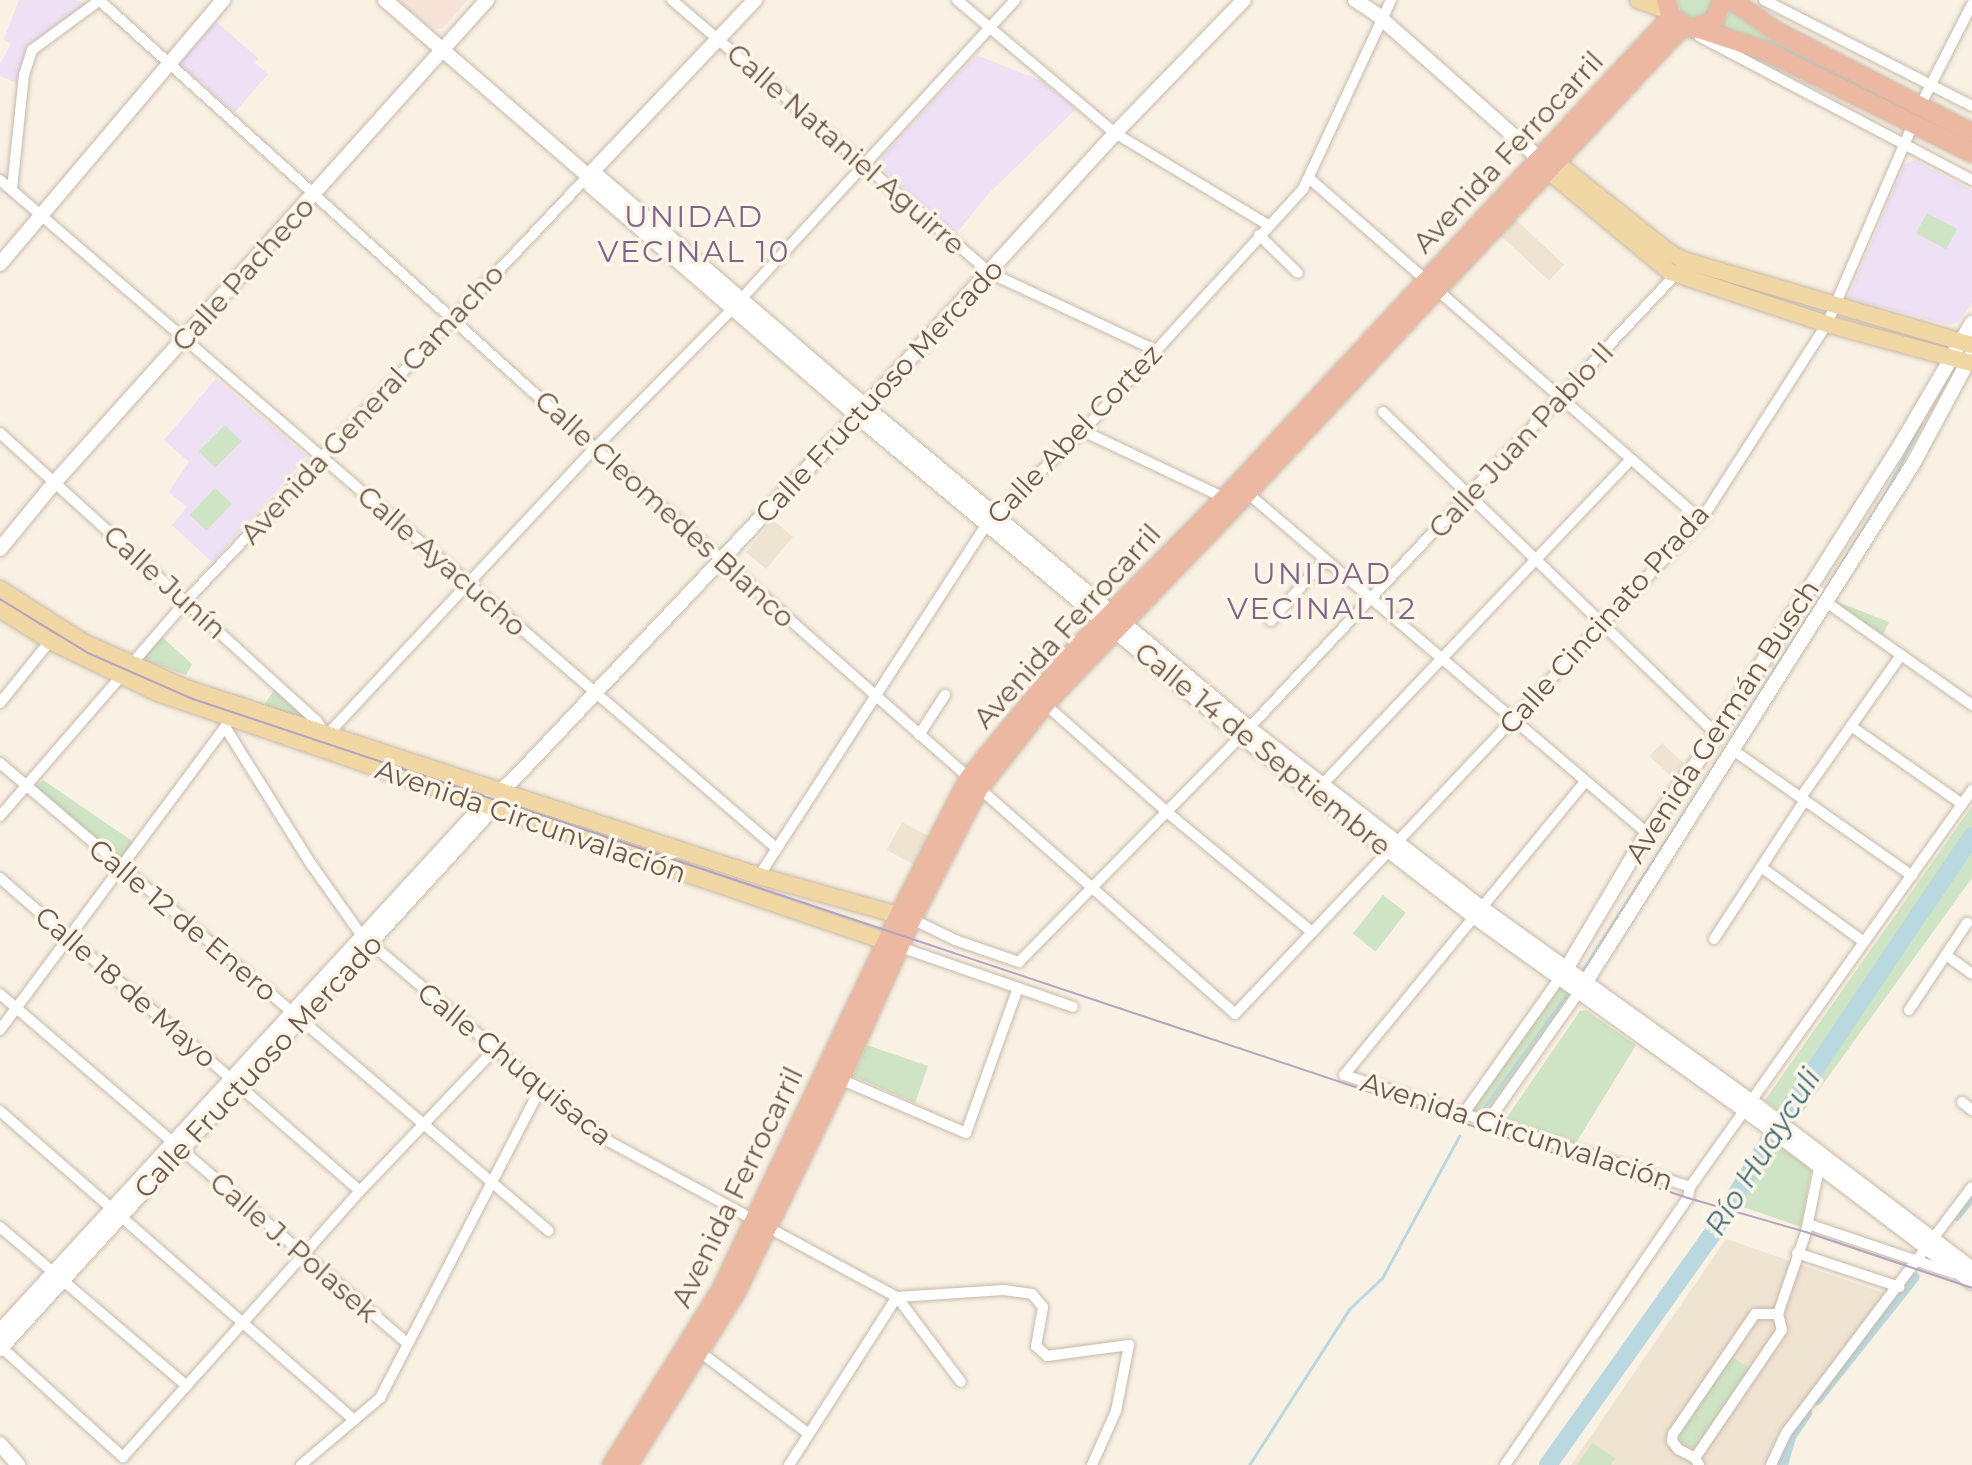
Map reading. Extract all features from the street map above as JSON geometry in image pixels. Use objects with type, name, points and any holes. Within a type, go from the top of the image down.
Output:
[{"type":"highway","name":"Avenida Ferrocarril","points":[[612,1465],[735,1294],[761,1223],[906,917],[974,783],[1035,694],[1113,621],[1236,495],[1543,160],[1679,19],[1717,18],[1722,0]]},
{"type":"highway","points":[[1732,0],[1776,31],[1917,114],[1972,153]]},
{"type":"highway","points":[[1679,19],[1972,133]]},
{"type":"highway","name":"Avenida Ferrocarril","points":[[974,783],[1045,704],[1113,621]]},
{"type":"highway","name":"Avenida Ferrocarril","points":[[761,1223],[840,1079],[893,944]]},
{"type":"highway","name":"Avenida Ferrocarril","points":[[628,1465],[695,1348]]},
{"type":"main road","points":[[1638,0],[1679,19]]},
{"type":"main road","points":[[1543,160],[1680,268],[1827,324],[1965,359]]},
{"type":"main road","points":[[1680,268],[1966,343]]},
{"type":"main road","name":"Avenida Circunvalación","points":[[0,589],[124,671],[228,723],[499,796],[759,876],[906,917]]},
{"type":"main road","name":"Avenida Circunvalación","points":[[0,609],[50,641],[124,671],[499,796],[893,944]]},
{"type":"street","points":[[12,189],[24,75],[32,50],[100,0]]},
{"type":"street","name":"Calle Cleomedes Blanco","points":[[100,0],[595,448],[1235,1014]]},
{"type":"street","points":[[0,264],[223,0]]},
{"type":"street","name":"Calle 14 de Septiembre","points":[[385,0],[588,176],[599,177],[736,304],[861,411],[1245,732],[1477,912],[1748,1106],[1926,1249],[1971,1278]]},
{"type":"street","name":"Calle Pacheco","points":[[0,549],[54,483],[487,0]]},
{"type":"street","name":"Calle Nataniel Aguirre","points":[[672,0],[990,273],[1155,350]]},
{"type":"street","name":"Avenida General Camacho","points":[[0,816],[187,600],[755,0]]},
{"type":"street","points":[[957,0],[1115,133],[1268,225]]},
{"type":"street","points":[[326,736],[595,448],[736,304],[1015,0]]},
{"type":"street","name":"Calle Fructuoso Mercado","points":[[1,1347],[116,1212],[499,796],[990,273],[1115,133],[1244,0]]},
{"type":"street","points":[[1355,0],[1383,20],[1543,160]]},
{"type":"street","name":"Calle Abel Cortez","points":[[759,876],[991,519],[1083,431],[1310,179],[1391,0]]},
{"type":"street","points":[[1764,0],[1783,4],[1972,106]]},
{"type":"street","name":"Calle Cincinato Prada","points":[[1235,1014],[1701,520],[1836,307],[1917,114],[1972,4]]},
{"type":"street","points":[[1679,19],[1972,180]]},
{"type":"street","points":[[1310,179],[1701,520]]},
{"type":"street","name":"Calle Ayacucho","points":[[0,180],[776,848]]},
{"type":"street","points":[[1259,235],[1298,273]]},
{"type":"street","name":"Calle Juan Pablo II","points":[[1019,962],[1168,813],[1680,268]]},
{"type":"street","name":"Avenida Germán Busch","points":[[1489,1120],[1582,987],[1913,464],[1965,359],[1972,323]]},
{"type":"street","name":"Avenida Germán Busch","points":[[1464,1113],[1563,975],[1647,833],[1717,734],[1901,444],[1965,359]]},
{"type":"street","points":[[1383,412],[1717,734]]},
{"type":"street","points":[[1083,431],[1236,495],[1325,559],[1584,783],[1647,833]]},
{"type":"street","name":"Calle Junín","points":[[0,433],[187,600],[317,721],[326,736]]},
{"type":"street","points":[[1318,789],[1631,459]]},
{"type":"street","points":[[1271,621],[1325,559]]},
{"type":"street","points":[[1826,602],[1972,705]]},
{"type":"street","points":[[0,703],[50,641]]},
{"type":"street","points":[[1714,939],[1851,726],[1901,655]]},
{"type":"street","points":[[919,735],[945,695]]},
{"type":"street","points":[[1045,704],[1168,813],[1312,932]]},
{"type":"street","points":[[0,1030],[228,723]]},
{"type":"street","name":"Calle Chuquisaca","points":[[228,723],[311,864],[366,941],[615,1147],[897,1297]]},
{"type":"street","points":[[1851,726],[1962,804]]},
{"type":"street","points":[[1733,750],[1912,876]]},
{"type":"street","name":"Calle 12 de Enero","points":[[0,763],[549,1231]]},
{"type":"street","points":[[1477,912],[1584,783]]},
{"type":"street","points":[[1505,1465],[1688,1198],[1690,1187],[1972,790]]},
{"type":"street","points":[[1761,867],[1864,942]]},
{"type":"street","name":"Calle 18 de Mayo","points":[[0,878],[360,1191]]},
{"type":"street","name":"Avenida Circunvalación","points":[[1477,912],[1344,1075],[1690,1187]]},
{"type":"street","name":"Avenida Circunvalación","points":[[906,917],[955,940],[1019,962]]},
{"type":"street","points":[[1909,1010],[1967,923]]},
{"type":"street","name":"Avenida Circunvalación","points":[[893,944],[1073,1007]]},
{"type":"street","points":[[1946,955],[1972,974]]},
{"type":"street","points":[[840,1079],[966,1133],[1018,988]]},
{"type":"street","name":"Calle J. Polasek","points":[[0,994],[303,1257],[407,1343]]},
{"type":"street","points":[[1,1347],[123,1457],[360,1191],[495,1049]]},
{"type":"street","points":[[301,1465],[380,1398],[541,1088]]},
{"type":"street","points":[[1962,1102],[1972,1110]]},
{"type":"street","points":[[0,1111],[354,1420]]},
{"type":"street","points":[[1778,1314],[1755,1314],[1673,1434],[1672,1441],[1678,1449],[1697,1462],[1782,1330],[1778,1314],[1808,1224],[1820,1162]]},
{"type":"street","points":[[1771,1465],[1786,1433],[1972,1187]]},
{"type":"street","points":[[1808,1224],[1926,1249]]},
{"type":"street","points":[[0,1227],[187,1386]]},
{"type":"street","points":[[1797,1253],[1899,1287]]},
{"type":"street","name":"Calle Fructuoso Mercado","points":[[0,1331],[58,1277]]},
{"type":"street","points":[[897,1297],[1004,1290],[1032,1294],[1043,1307],[1036,1346],[1047,1356],[1129,1345],[1116,1411],[1092,1465]]},
{"type":"street","points":[[897,1297],[961,1382]]},
{"type":"street","points":[[789,1465],[897,1297]]},
{"type":"street","points":[[695,1348],[809,1434]]},
{"type":"street","points":[[0,1444],[18,1465]]},
{"type":"shaded area","points":[[19,0],[75,0],[87,4],[26,47],[17,83],[0,76],[0,64],[11,44],[4,39]]},
{"type":"shaded area","points":[[398,0],[468,0],[443,28],[433,30]]},
{"type":"shaded area","points":[[215,21],[258,58],[255,63],[268,74],[235,112],[179,64]]},
{"type":"shaded area","points":[[976,55],[1042,81],[1076,109],[987,195],[956,234],[876,163]]},
{"type":"shaded area","points":[[1914,160],[1972,190],[1972,303],[1958,322],[1948,325],[1848,298],[1904,165]]},
{"type":"shaded area","points":[[1515,219],[1564,265],[1549,281],[1500,235]]},
{"type":"shaded area","points":[[216,379],[307,456],[212,562],[172,525],[187,507],[169,492],[189,462],[164,440]]},
{"type":"shaded area","points":[[773,520],[793,537],[766,569],[746,552]]},
{"type":"shaded area","points":[[1662,743],[1686,766],[1674,779],[1650,756]]},
{"type":"shaded area","points":[[902,822],[930,837],[915,865],[887,850]]},
{"type":"shaded area","points":[[1726,1239],[1887,1294],[1781,1434],[1766,1465],[1571,1465]]},
{"type":"green space","points":[[1677,0],[1714,0],[1713,11],[1696,20],[1681,12]]},
{"type":"green space","points":[[1730,10],[1769,39],[1972,145],[1769,42],[1721,27]]},
{"type":"green space","points":[[1927,213],[1957,229],[1946,249],[1916,233]]},
{"type":"green space","points":[[225,425],[241,441],[215,467],[199,451]]},
{"type":"green space","points":[[215,488],[232,504],[207,531],[190,515]]},
{"type":"green space","points":[[1838,602],[1889,622],[1881,639],[1836,607]]},
{"type":"green space","points":[[161,636],[192,664],[186,675],[141,659]]},
{"type":"green space","points":[[277,686],[312,722],[262,708]]},
{"type":"green space","points":[[43,780],[135,843],[121,861],[35,787]]},
{"type":"green space","points":[[1972,806],[1972,878],[1794,1124],[1765,1100]]},
{"type":"green space","points":[[1383,895],[1406,913],[1376,951],[1353,934]]},
{"type":"green space","points":[[1561,986],[1572,994],[1483,1117],[1472,1109]]},
{"type":"green space","points":[[1586,1010],[1636,1045],[1576,1143],[1505,1120],[1580,1011]]},
{"type":"green space","points":[[867,1045],[928,1066],[915,1103],[853,1076]]},
{"type":"green space","points":[[1775,1142],[1811,1170],[1801,1227],[1737,1205]]},
{"type":"green space","points":[[1732,1357],[1751,1369],[1696,1447],[1686,1447],[1681,1444],[1679,1434]]},
{"type":"green space","points":[[1592,1443],[1615,1458],[1611,1465],[1577,1465]]},
{"type":"waterway","points":[[1731,738],[1887,490],[1921,423]]},
{"type":"waterway","points":[[1580,974],[1725,748]]},
{"type":"waterway","name":"Río Huayculi","points":[[1548,1465],[1713,1233],[1790,1106],[1972,836]]},
{"type":"waterway","points":[[1483,1109],[1566,995]]},
{"type":"waterway","points":[[1249,1465],[1349,1309],[1382,1278],[1459,1136]]},
{"type":"waterway","points":[[1956,1216],[1972,1196]]},
{"type":"waterway","points":[[1817,1400],[1915,1277]]},
{"type":"waterway","points":[[1783,1465],[1791,1437],[1807,1413]]},
{"type":"tram line","points":[[0,599],[88,653],[193,699],[1688,1198],[1806,1232],[1972,1288]]},
{"type":"district","name":"UNIDAD VECINAL 10","points":[[694,234]]},
{"type":"district","name":"UNIDAD VECINAL 12","points":[[1322,591]]}]
